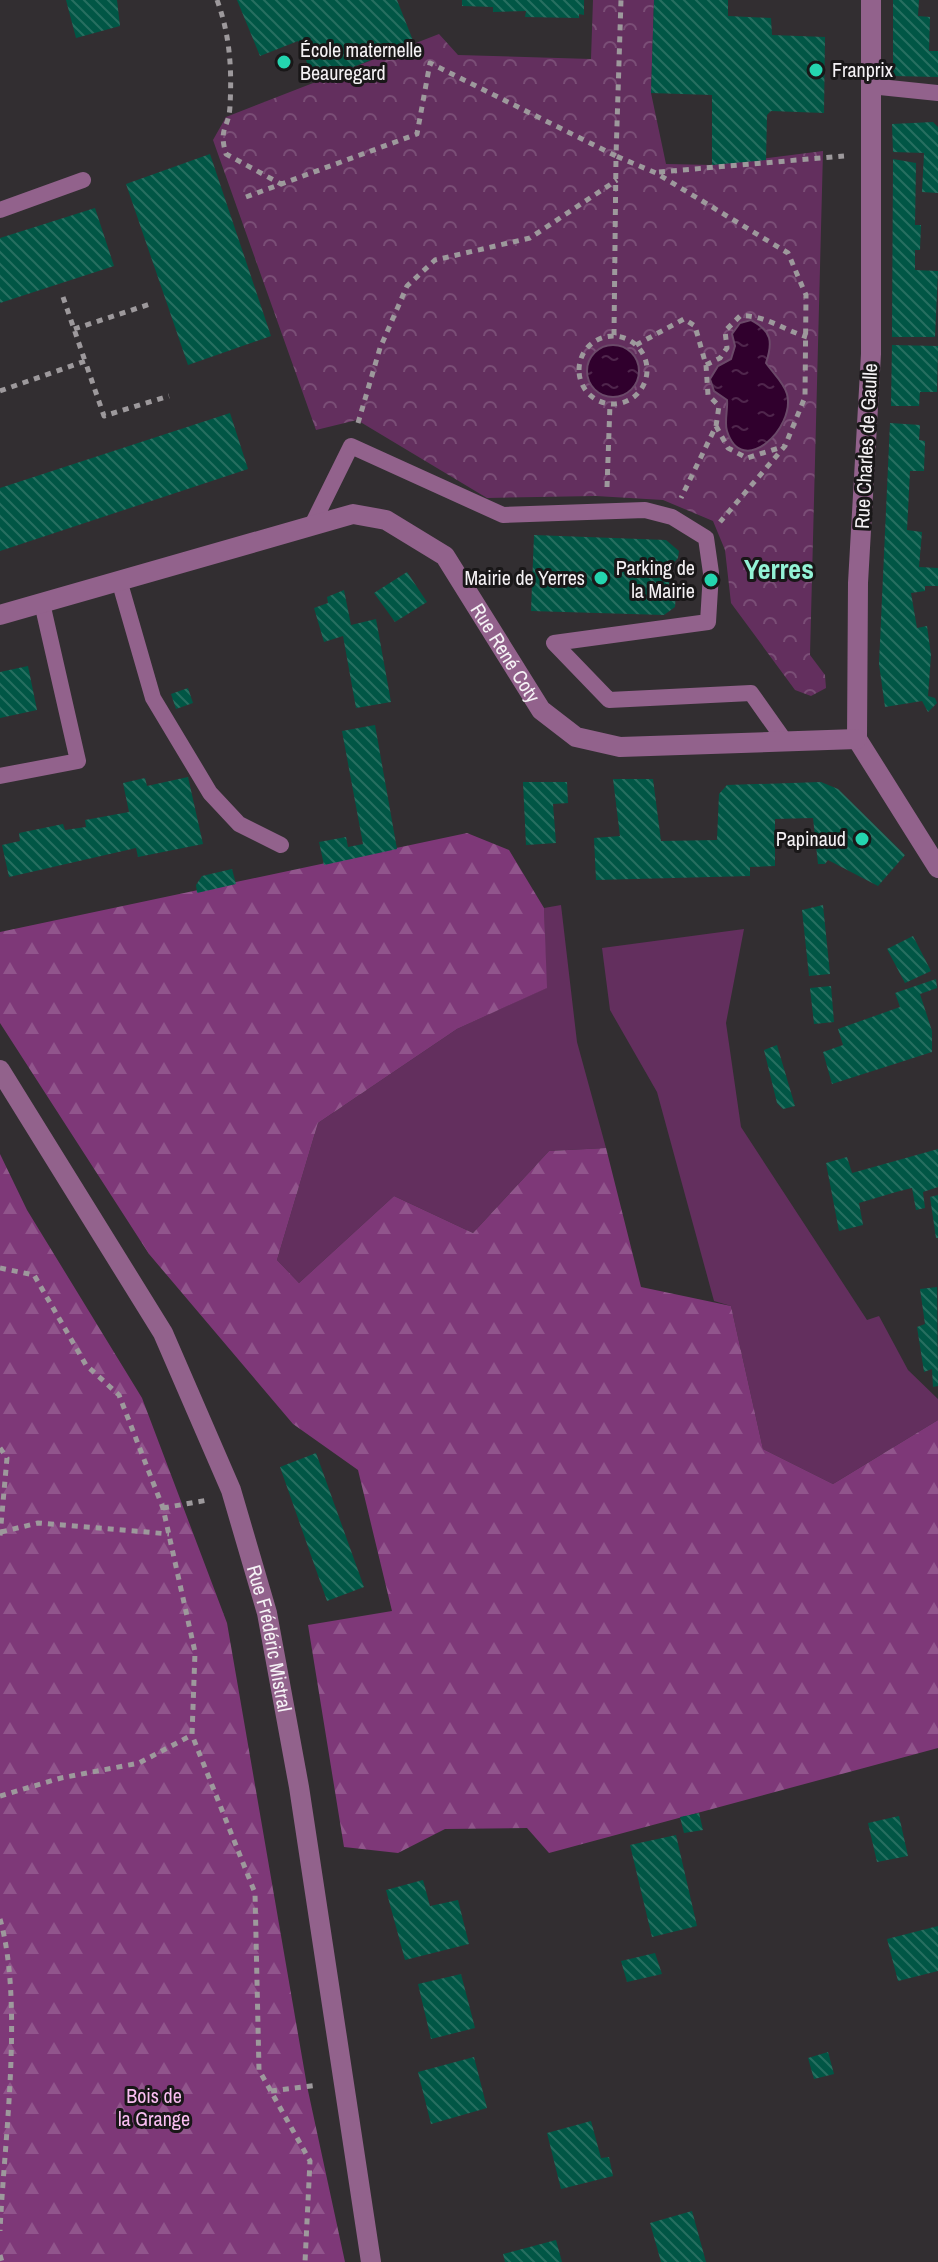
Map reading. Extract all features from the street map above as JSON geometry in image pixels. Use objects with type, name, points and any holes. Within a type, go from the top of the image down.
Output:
[{"type":"street","name":"Rue Charles de Gaulle","points":[[857,739],[858,583],[871,354],[871,0]]},
{"type":"street","name":"Rue René Coty","points":[[0,615],[353,514],[386,520],[445,556],[541,710],[576,737],[620,747],[857,739]]},
{"type":"street","points":[[857,739],[938,868]]},
{"type":"street","name":"Rue Frédéric Mistral","points":[[0,1070],[163,1333],[231,1490],[267,1613],[297,1773],[371,2262]]},
{"type":"lane","points":[[870,86],[938,93]]},
{"type":"lane","points":[[0,210],[83,180]]},
{"type":"lane","points":[[313,523],[351,446],[503,515],[645,510],[672,517],[706,538],[711,573],[708,622],[554,643],[609,700],[751,693],[785,741]]},
{"type":"lane","points":[[119,580],[153,698],[210,793],[239,824],[281,845]]},
{"type":"lane","points":[[0,776],[78,761],[42,603]]},
{"type":"path","points":[[217,0],[229,32],[230,110],[221,135],[226,154],[282,184]]},
{"type":"path","points":[[614,335],[621,0]]},
{"type":"path","points":[[246,197],[417,134],[430,63],[656,173],[788,253],[806,295],[805,397],[785,446],[706,538]]},
{"type":"path","points":[[656,173],[853,155]]},
{"type":"path","points":[[351,446],[380,348],[407,286],[435,260],[530,238],[617,180]]},
{"type":"path","points":[[63,297],[104,416],[169,396]]},
{"type":"path","points":[[74,329],[150,304]]},
{"type":"path","points":[[706,365],[720,358],[727,348],[725,331],[740,316],[757,315],[777,327],[807,337]]},
{"type":"path","points":[[636,345],[684,319],[695,326],[706,365],[708,395],[719,406],[716,426],[672,517]]},
{"type":"path","points":[[614,335],[636,345],[645,359],[646,376],[639,392],[625,402],[610,404],[593,398],[582,385],[578,368],[583,352],[596,340],[614,335]]},
{"type":"path","points":[[0,391],[85,361]]},
{"type":"path","points":[[606,511],[610,404]]},
{"type":"path","points":[[716,426],[728,448],[747,458],[785,446]]},
{"type":"path","points":[[0,1268],[34,1275],[86,1365],[119,1395],[163,1508],[195,1652],[192,1735],[255,1893],[259,2070],[310,2161],[305,2262]]},
{"type":"path","points":[[0,1448],[7,1458],[0,1534],[38,1523],[169,1534]]},
{"type":"path","points":[[163,1508],[199,1504]]},
{"type":"path","points":[[0,1796],[61,1778],[139,1763],[192,1735]]},
{"type":"path","points":[[0,1919],[5,1937],[11,2019],[0,2231]]},
{"type":"path","points":[[0,2024],[11,2019]]},
{"type":"path","points":[[271,2091],[290,2089]]},
{"type":"path","points":[[0,2255],[2,2262]]},
{"type":"green space","points":[[593,0],[654,0],[651,93],[666,164],[712,165],[823,151],[810,655],[825,675],[826,688],[811,696],[795,690],[731,603],[725,550],[713,521],[663,500],[596,496],[487,498],[357,420],[316,430],[213,140],[226,117],[439,34],[458,55],[591,59]]},
{"type":"green space","points":[[467,833],[509,850],[544,908],[547,988],[457,1029],[318,1123],[277,1260],[299,1283],[394,1196],[473,1233],[549,1151],[606,1148],[641,1287],[731,1306],[763,1449],[833,1484],[938,1420],[938,1748],[549,1853],[527,1828],[445,1829],[398,1853],[344,1847],[308,1625],[392,1611],[358,1470],[293,1424],[149,1254],[0,1023],[0,932]]},
{"type":"green space","points":[[561,905],[577,1042],[606,1148],[549,1151],[473,1233],[394,1196],[299,1283],[277,1260],[318,1123],[457,1029],[546,988],[544,908]]},
{"type":"green space","points":[[744,929],[726,1023],[741,1127],[867,1320],[879,1316],[908,1370],[938,1399],[938,1420],[833,1484],[763,1449],[731,1306],[714,1301],[657,1092],[610,1010],[602,948]]},
{"type":"green space","name":"Bois de la Grange","points":[[0,1154],[27,1210],[142,1398],[227,1623],[307,2086],[345,2262],[0,2262]]},
{"type":"water","points":[[751,320],[767,333],[770,349],[766,363],[786,390],[788,407],[784,421],[766,443],[744,450],[734,445],[727,431],[727,400],[714,391],[710,379],[718,366],[731,359],[735,346],[732,334],[740,323]]},
{"type":"water","points":[[613,345],[631,353],[639,371],[631,389],[613,397],[595,389],[587,371],[595,353]]},
{"type":"building","points":[[66,0],[117,0],[120,26],[76,38]]},
{"type":"building","name":"École maternelle Beauregard","points":[[237,0],[397,0],[414,43],[315,82],[298,41],[260,56]]},
{"type":"building","points":[[462,0],[584,0],[584,15],[579,14],[579,18],[525,17],[526,11],[493,12],[493,7],[462,6]]},
{"type":"building","points":[[654,0],[728,0],[728,16],[771,18],[772,35],[825,37],[824,113],[771,111],[767,115],[766,160],[712,165],[712,95],[651,93]]},
{"type":"building","points":[[893,0],[919,0],[918,16],[930,17],[929,51],[938,51],[938,77],[893,76]]},
{"type":"building","points":[[933,122],[938,127],[938,193],[922,192],[924,153],[893,152],[892,124]]},
{"type":"building","points":[[210,154],[271,336],[188,365],[126,184]]},
{"type":"building","points":[[893,159],[916,163],[915,225],[921,225],[920,250],[915,250],[915,270],[938,271],[935,337],[892,337]]},
{"type":"building","points":[[95,208],[114,266],[0,303],[0,238]]},
{"type":"building","points":[[892,345],[938,346],[937,392],[920,392],[919,406],[891,406]]},
{"type":"building","points":[[230,413],[248,469],[0,551],[0,488]]},
{"type":"building","points":[[890,423],[920,425],[919,440],[925,441],[924,471],[910,471],[907,530],[922,532],[919,567],[938,568],[938,586],[925,586],[925,591],[911,593],[917,628],[927,626],[931,655],[928,696],[935,698],[937,703],[928,712],[922,701],[885,707],[879,664]]},
{"type":"building","name":"Mairie de Yerres","points":[[534,535],[666,540],[679,551],[678,558],[669,568],[669,587],[676,594],[675,607],[664,615],[531,611]]},
{"type":"building","points":[[407,572],[427,602],[395,622],[374,593]]},
{"type":"building","points":[[344,590],[351,625],[376,619],[391,702],[356,708],[343,636],[324,642],[314,608],[328,603],[327,597]]},
{"type":"building","points":[[28,666],[37,710],[0,718],[0,672]]},
{"type":"building","points":[[188,688],[193,703],[176,709],[171,694]]},
{"type":"building","points":[[375,725],[397,849],[324,865],[319,842],[346,837],[348,847],[363,844],[342,731]]},
{"type":"building","points":[[188,777],[203,844],[138,857],[136,848],[9,877],[2,845],[20,841],[19,833],[63,824],[65,830],[86,827],[85,820],[129,812],[123,783],[145,778],[147,786]]},
{"type":"building","points":[[613,779],[653,779],[661,841],[717,840],[719,794],[727,785],[821,782],[838,789],[905,855],[878,886],[828,860],[825,864],[818,864],[813,818],[775,819],[775,866],[750,867],[750,876],[596,880],[594,838],[620,836]]},
{"type":"building","points":[[523,782],[567,782],[568,803],[553,804],[556,843],[526,845]]},
{"type":"building","points":[[232,869],[236,884],[197,893],[196,885],[202,876]]},
{"type":"building","points":[[823,905],[830,974],[809,976],[802,910]]},
{"type":"building","points":[[913,936],[931,971],[905,983],[887,949]]},
{"type":"building","points":[[936,979],[937,988],[920,994],[932,1031],[932,1052],[832,1084],[823,1052],[843,1045],[838,1029],[900,1007],[895,993]]},
{"type":"building","points":[[831,986],[834,1022],[814,1024],[810,988]]},
{"type":"building","points":[[777,1045],[795,1106],[783,1109],[777,1103],[764,1050]]},
{"type":"building","points":[[938,1149],[938,1187],[923,1192],[925,1208],[916,1210],[912,1188],[896,1192],[859,1203],[863,1225],[839,1231],[826,1163],[847,1157],[852,1173]]},
{"type":"building","points":[[938,1195],[938,1238],[936,1238],[930,1197]]},
{"type":"building","points":[[937,1287],[938,1386],[933,1387],[932,1369],[924,1372],[917,1327],[925,1324],[920,1289]]},
{"type":"building","points":[[316,1453],[364,1587],[327,1601],[280,1467]]},
{"type":"building","points":[[699,1813],[703,1830],[684,1833],[680,1817]]},
{"type":"building","points":[[899,1816],[908,1856],[877,1862],[868,1823]]},
{"type":"building","points":[[676,1835],[697,1926],[652,1937],[630,1845]]},
{"type":"building","points":[[423,1880],[430,1906],[458,1900],[469,1944],[405,1960],[386,1890]]},
{"type":"building","points":[[938,1926],[938,1971],[898,1981],[887,1939]]},
{"type":"building","points":[[655,1953],[662,1974],[627,1982],[621,1961]]},
{"type":"building","points":[[461,1974],[475,2028],[431,2039],[418,1984]]},
{"type":"building","points":[[828,2052],[834,2074],[814,2079],[808,2058]]},
{"type":"building","points":[[474,2057],[487,2108],[431,2124],[418,2072]]},
{"type":"building","points":[[591,2121],[601,2158],[609,2157],[613,2176],[561,2189],[547,2133]]},
{"type":"building","points":[[692,2211],[706,2262],[661,2262],[650,2223]]},
{"type":"building","points":[[556,2240],[562,2262],[505,2262],[503,2254]]},
{"type":"place","name":"École maternelle Beauregard","points":[[284,62]]},
{"type":"place","name":"Franprix","points":[[816,70]]},
{"type":"place","name":"Mairie de Yerres","points":[[601,578]]},
{"type":"place","name":"Parking de la Mairie","points":[[711,580]]},
{"type":"place","name":"Papinaud","points":[[862,839]]},
{"type":"district","name":"Yerres","points":[[779,569]]}]
